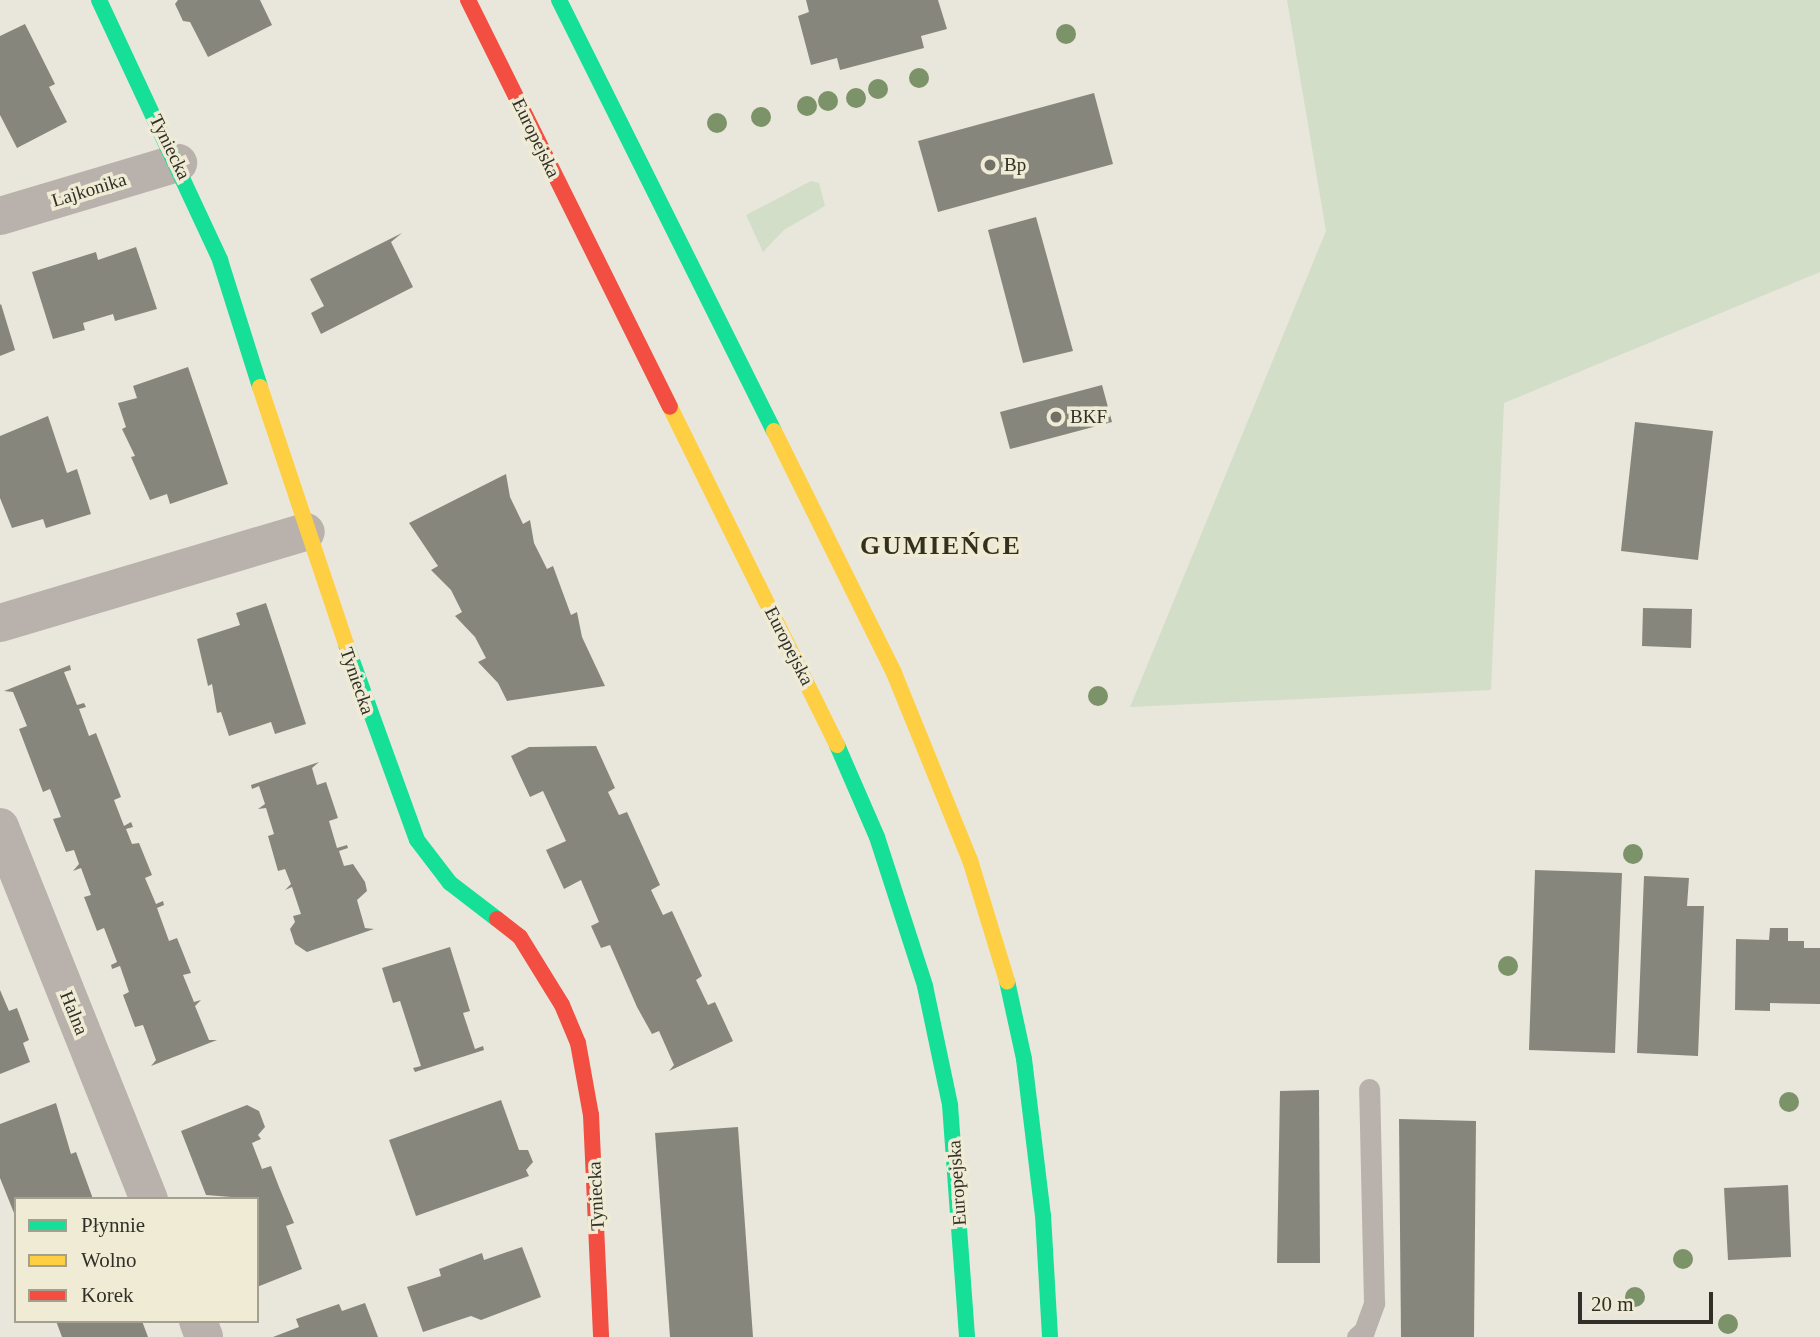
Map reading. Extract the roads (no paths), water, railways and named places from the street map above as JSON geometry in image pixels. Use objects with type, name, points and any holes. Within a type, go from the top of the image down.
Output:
[{"type":"main road","name":"Tyniecka","points":[[99,0],[178,163],[220,260],[306,532],[376,738],[417,841],[450,884],[520,937],[555,992],[578,1043],[591,1115],[601,1337]]},
{"type":"main road","name":"Europejska","points":[[468,0],[821,710],[877,837],[925,986],[950,1105],[967,1337]]},
{"type":"main road","points":[[559,0],[894,673],[970,859],[1007,981],[1024,1059],[1043,1214],[1050,1337]]},
{"type":"street","name":"Lajkonika","points":[[0,216],[178,163]]},
{"type":"street","points":[[0,623],[306,532]]},
{"type":"street","name":"Halna","points":[[0,827],[148,1197]]},
{"type":"lane","points":[[1357,1337],[1364,1331],[1374,1303],[1369,1089]]},
{"type":"place","name":"Bp","points":[[990,165]]},
{"type":"place","name":"BKF","points":[[1056,417]]},
{"type":"district","name":"GUMIEŃCE","points":[[941,546]]}]
